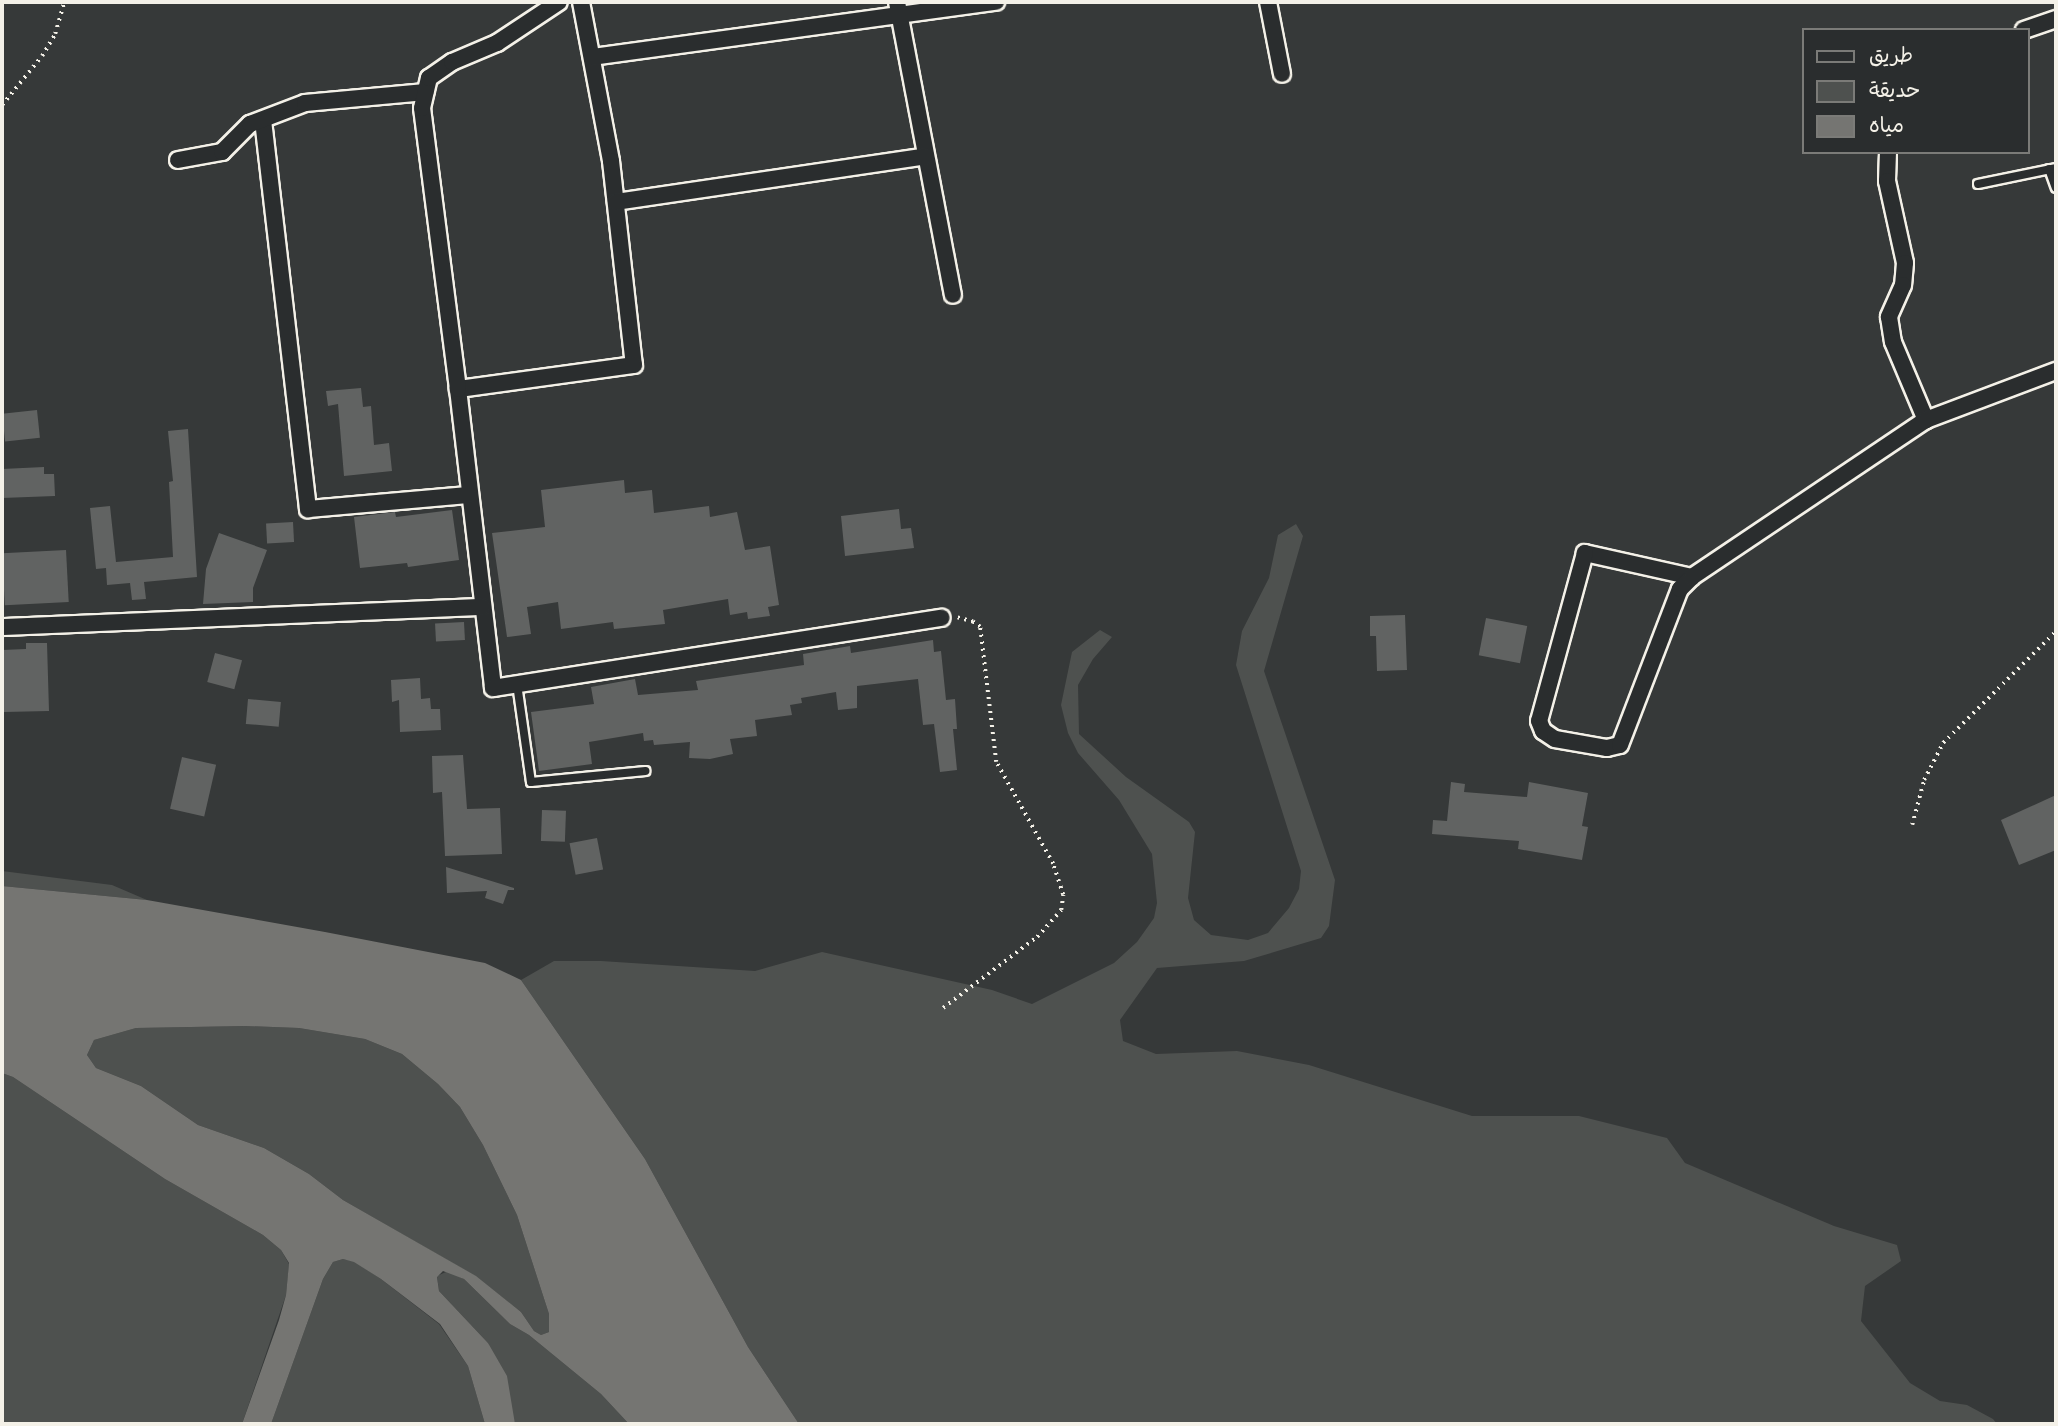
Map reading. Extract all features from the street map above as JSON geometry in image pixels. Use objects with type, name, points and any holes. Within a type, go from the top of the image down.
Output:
[{"type":"street","points":[[559,2],[497,43],[452,62],[429,78],[422,108],[493,688],[942,618]]},
{"type":"street","points":[[458,389],[634,365],[615,202],[581,2]]},
{"type":"street","points":[[592,57],[898,9],[996,2]]},
{"type":"street","points":[[1268,2],[1282,74]]},
{"type":"street","points":[[898,9],[953,295]]},
{"type":"street","points":[[2030,28],[2056,19]]},
{"type":"street","points":[[178,160],[222,152],[250,124],[305,103],[425,92]]},
{"type":"street","points":[[263,120],[308,509],[468,495]]},
{"type":"street","points":[[1888,154],[1887,181],[1905,263],[1903,285],[1889,317],[1893,342],[1926,420]]},
{"type":"street","points":[[615,202],[926,156]]},
{"type":"street","points":[[1692,577],[1584,553],[1539,721],[1543,731],[1555,739],[1607,748],[1620,745],[1680,589],[1692,577],[1926,420],[2056,371]]},
{"type":"street","points":[[2,627],[483,607]]},
{"type":"lane","points":[[1978,184],[2053,168],[2056,188]]},
{"type":"lane","points":[[517,684],[531,782],[645,772]]},
{"type":"path","points":[[2,105],[42,56],[55,34],[64,2]]},
{"type":"path","points":[[942,618],[963,619],[980,627],[996,762],[1053,864],[1063,895],[1061,910],[1037,937],[943,1008]]},
{"type":"path","points":[[1912,825],[1924,780],[1943,743],[2056,631]]},
{"type":"green space","points":[[1296,524],[1303,536],[1264,671],[1335,880],[1329,926],[1321,938],[1244,961],[1157,968],[1120,1020],[1123,1041],[1156,1054],[1237,1051],[1309,1065],[1472,1116],[1579,1116],[1667,1138],[1685,1163],[1834,1226],[1897,1245],[1901,1261],[1865,1286],[1861,1321],[1910,1383],[1940,1401],[1967,1405],[1997,1424],[799,1424],[748,1347],[645,1159],[521,980],[554,961],[601,961],[755,971],[822,952],[992,990],[1032,1004],[1114,963],[1137,942],[1154,918],[1157,903],[1152,854],[1119,800],[1078,753],[1068,733],[1061,705],[1072,652],[1100,630],[1112,637],[1093,659],[1078,685],[1079,734],[1126,777],[1189,822],[1195,832],[1188,898],[1194,920],[1211,935],[1248,940],[1268,933],[1289,908],[1299,889],[1301,871],[1236,665],[1242,631],[1269,578],[1278,535]]},
{"type":"green space","points":[[2,871],[112,885],[147,900],[2,886]]},
{"type":"green space","points":[[136,1028],[299,1028],[365,1039],[402,1054],[438,1084],[460,1107],[483,1145],[517,1215],[549,1314],[549,1332],[541,1335],[534,1331],[521,1312],[475,1276],[343,1200],[309,1174],[264,1148],[198,1125],[141,1086],[96,1068],[87,1055],[94,1040]]},
{"type":"green space","points":[[2,1073],[13,1077],[165,1179],[263,1235],[281,1250],[289,1264],[286,1295],[242,1424],[2,1424]]},
{"type":"green space","points":[[343,1259],[354,1261],[381,1279],[439,1324],[468,1366],[485,1424],[271,1424],[323,1279],[333,1262]]},
{"type":"green space","points":[[448,1271],[464,1279],[510,1324],[529,1335],[601,1394],[629,1424],[515,1424],[488,1343],[439,1291],[437,1276]]},
{"type":"water","points":[[2,886],[147,900],[485,963],[521,980],[645,1159],[748,1347],[799,1424],[629,1424],[601,1394],[529,1335],[510,1324],[464,1279],[443,1271],[437,1277],[439,1291],[488,1343],[507,1376],[515,1424],[485,1424],[468,1366],[440,1324],[381,1279],[354,1262],[343,1259],[333,1262],[323,1279],[271,1424],[242,1424],[286,1295],[289,1263],[281,1250],[263,1235],[165,1179],[13,1077],[2,1073]],"holes":[[[136,1028],[299,1028],[365,1039],[402,1054],[438,1084],[460,1107],[483,1145],[517,1215],[549,1314],[549,1332],[541,1335],[534,1331],[521,1312],[476,1276],[343,1200],[309,1174],[264,1148],[198,1125],[141,1086],[96,1068],[87,1055],[94,1040]]]},
{"type":"building","points":[[361,388],[363,407],[371,406],[374,445],[389,443],[392,471],[344,476],[338,404],[328,406],[326,391]]},
{"type":"building","points":[[37,410],[40,438],[5,442],[2,414]]},
{"type":"building","points":[[188,429],[197,577],[144,582],[146,599],[132,600],[130,583],[107,585],[106,568],[96,569],[90,508],[110,506],[116,562],[173,557],[169,482],[173,481],[168,431]]},
{"type":"building","points":[[44,467],[44,474],[54,474],[55,496],[2,498],[2,469]]},
{"type":"building","points":[[624,480],[625,493],[652,490],[654,513],[709,506],[710,517],[737,512],[745,550],[770,546],[779,605],[768,607],[770,616],[748,619],[747,612],[730,615],[728,599],[663,610],[665,624],[614,629],[613,622],[561,629],[558,602],[527,607],[531,634],[507,637],[492,533],[545,527],[541,490]]},
{"type":"building","points":[[899,509],[901,529],[911,528],[914,548],[845,556],[841,516]]},
{"type":"building","points":[[452,510],[459,560],[408,567],[407,563],[360,568],[354,517],[395,512],[396,517]]},
{"type":"building","points":[[293,522],[294,542],[267,543],[266,523]]},
{"type":"building","points":[[219,533],[267,550],[253,588],[253,602],[203,604],[206,569]]},
{"type":"building","points":[[66,550],[69,602],[5,605],[2,553]]},
{"type":"building","points":[[1405,615],[1407,670],[1377,671],[1376,636],[1370,636],[1370,616]]},
{"type":"building","points":[[1486,618],[1527,626],[1520,663],[1479,655]]},
{"type":"building","points":[[464,622],[465,640],[436,641],[435,624]]},
{"type":"building","points":[[933,640],[934,652],[941,651],[946,700],[955,699],[957,729],[953,729],[957,770],[940,772],[934,724],[923,725],[918,679],[857,686],[857,708],[838,710],[836,692],[801,698],[802,703],[790,705],[792,715],[755,720],[757,736],[730,739],[733,754],[710,759],[689,758],[690,742],[654,745],[653,740],[644,741],[643,733],[589,742],[592,764],[539,771],[531,712],[594,704],[591,687],[635,679],[638,695],[698,690],[696,681],[804,665],[803,654],[850,646],[851,653]]},
{"type":"building","points":[[26,643],[47,643],[49,711],[4,712],[2,650],[26,649]]},
{"type":"building","points":[[215,653],[242,660],[234,689],[207,682]]},
{"type":"building","points":[[420,678],[421,699],[430,698],[431,709],[440,709],[441,730],[400,732],[399,700],[392,702],[391,680]]},
{"type":"building","points":[[248,699],[281,702],[279,727],[246,724]]},
{"type":"building","points":[[463,755],[467,809],[500,808],[502,854],[445,856],[442,792],[433,793],[432,756]]},
{"type":"building","points":[[182,757],[216,765],[204,817],[170,809]]},
{"type":"building","points":[[1451,782],[1465,784],[1464,792],[1527,797],[1529,782],[1588,793],[1582,826],[1588,827],[1582,860],[1518,849],[1519,841],[1432,834],[1433,820],[1447,821]]},
{"type":"building","points":[[2056,795],[2056,850],[2019,865],[2001,820]]},
{"type":"building","points":[[542,810],[566,811],[565,842],[541,841]]},
{"type":"building","points":[[597,838],[603,869],[576,875],[570,843]]},
{"type":"building","points":[[446,867],[514,890],[508,890],[503,904],[485,898],[487,891],[447,893]]}]
